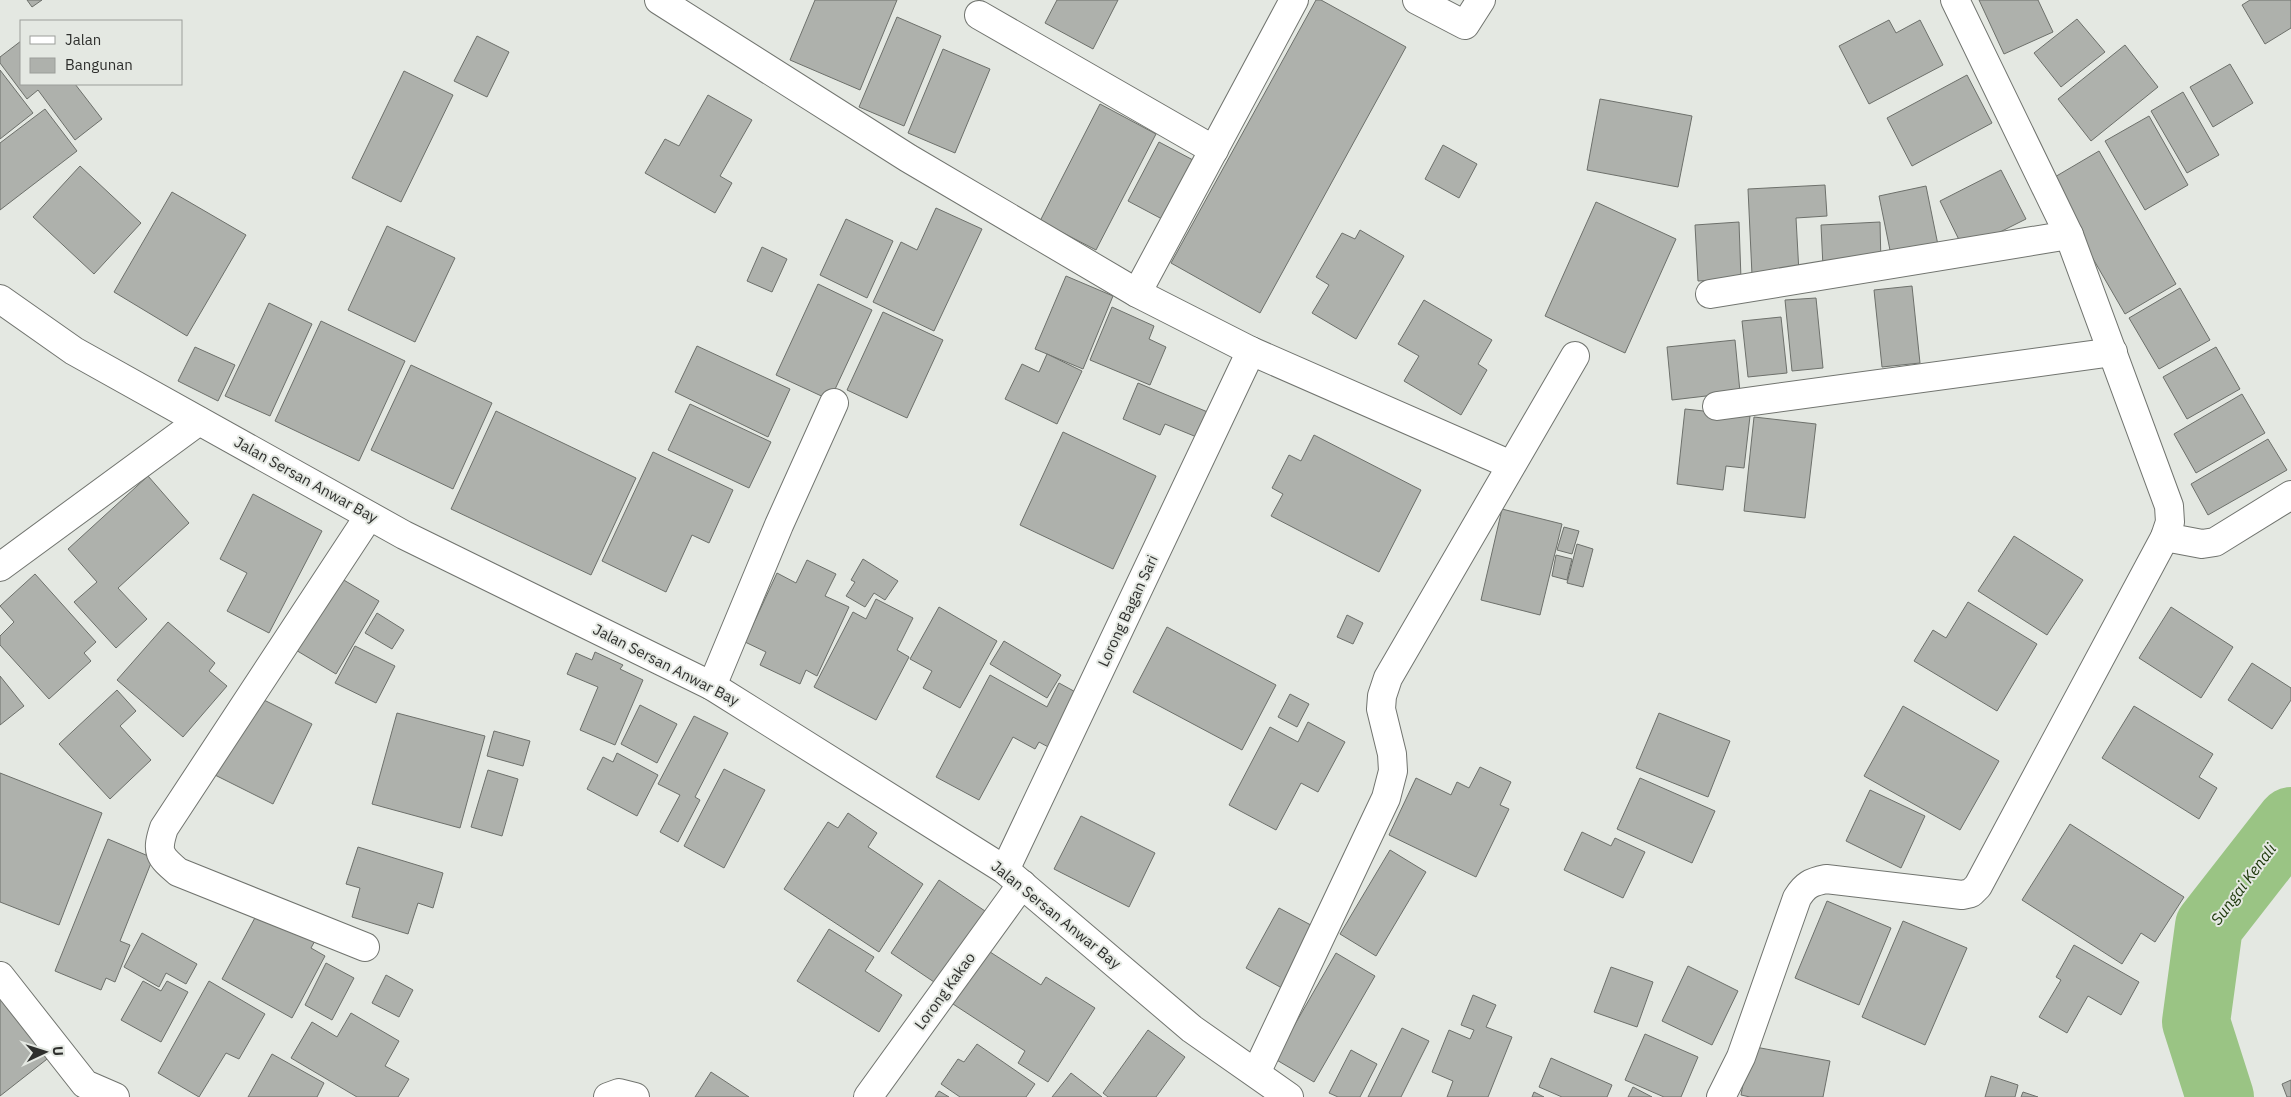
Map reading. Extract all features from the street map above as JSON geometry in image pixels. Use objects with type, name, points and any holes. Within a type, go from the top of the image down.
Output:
[{"type":"street","points":[[658,0],[908,158],[1136,292],[1251,352],[1512,465]]},
{"type":"street","points":[[1136,292],[1294,0]]},
{"type":"street","points":[[1417,0],[1465,25],[1481,0]]},
{"type":"street","points":[[1721,1097],[1741,1057],[1796,898],[1804,886],[1813,881],[1826,879],[1962,895],[1972,893],[1978,886],[2165,537],[2170,522],[2169,506],[2069,236],[1955,0]]},
{"type":"street","points":[[978,15],[1214,150]]},
{"type":"street","points":[[1710,294],[2069,236]]},
{"type":"street","name":"Jalan Sersan Anwar Bay","points":[[0,300],[74,351],[404,535],[712,686],[1014,877],[1192,1029],[1289,1097]]},
{"type":"street","name":"Lorong Bagan Sari","points":[[1014,877],[1251,352]]},
{"type":"street","points":[[1717,406],[2112,352]]},
{"type":"street","points":[[1256,1073],[1386,798],[1393,770],[1392,754],[1381,710],[1382,696],[1388,678],[1575,356]]},
{"type":"street","points":[[712,686],[779,525],[834,402]]},
{"type":"street","points":[[0,567],[199,421]]},
{"type":"street","points":[[2165,537],[2202,544],[2215,542],[2285,507]]},
{"type":"street","points":[[365,948],[178,872],[164,860],[158,844],[164,828],[369,516]]},
{"type":"street","name":"Lorong Kakao","points":[[868,1097],[1014,877]]},
{"type":"street","points":[[0,976],[77,1090],[116,1097]]},
{"type":"street","points":[[608,1097],[619,1093],[635,1097]]},
{"type":"building","points":[[27,0],[42,0],[32,7]]},
{"type":"building","points":[[815,0],[897,0],[860,90],[790,60]]},
{"type":"building","points":[[1057,0],[1118,0],[1093,49],[1045,23]]},
{"type":"building","points":[[1316,0],[1321,0],[1406,47],[1260,313],[1171,263]]},
{"type":"building","points":[[1979,0],[2038,0],[2053,32],[2004,54]]},
{"type":"building","points":[[2250,0],[2291,0],[2291,28],[2265,44],[2242,5]]},
{"type":"building","points":[[897,17],[941,36],[904,126],[859,107]]},
{"type":"building","points":[[2077,19],[2105,52],[2061,87],[2034,53]]},
{"type":"building","points":[[1889,20],[1896,33],[1920,20],[1943,65],[1869,104],[1839,46]]},
{"type":"building","points":[[477,36],[509,52],[487,97],[454,81]]},
{"type":"building","points":[[20,42],[20,85],[76,85],[102,119],[75,140],[38,90],[27,99],[0,63],[0,57]]},
{"type":"building","points":[[2125,45],[2158,87],[2091,141],[2058,99]]},
{"type":"building","points":[[943,49],[990,69],[955,153],[908,133]]},
{"type":"building","points":[[2230,64],[2253,103],[2213,127],[2190,87]]},
{"type":"building","points":[[0,70],[33,113],[0,139]]},
{"type":"building","points":[[404,71],[453,95],[401,202],[352,178]]},
{"type":"building","points":[[1967,75],[1992,123],[1912,166],[1887,118]]},
{"type":"building","points":[[2183,92],[2219,155],[2187,173],[2151,111]]},
{"type":"building","points":[[708,95],[752,120],[720,176],[732,183],[715,213],[645,173],[665,139],[679,146]]},
{"type":"building","points":[[1600,99],[1692,116],[1678,187],[1587,170]]},
{"type":"building","points":[[1100,104],[1156,134],[1096,250],[1040,221]]},
{"type":"building","points":[[45,109],[77,151],[0,210],[0,143]]},
{"type":"building","points":[[2149,116],[2188,185],[2145,210],[2105,141]]},
{"type":"building","points":[[1159,142],[1193,160],[1162,219],[1128,201]]},
{"type":"building","points":[[1443,145],[1477,164],[1459,198],[1425,179]]},
{"type":"building","points":[[2099,151],[2176,284],[2125,314],[2048,181]]},
{"type":"building","points":[[80,166],[141,223],[94,274],[33,217]]},
{"type":"building","points":[[2001,170],[2026,219],[1964,250],[1940,201]]},
{"type":"building","points":[[1825,185],[1827,216],[1796,218],[1799,273],[1752,275],[1748,189]]},
{"type":"building","points":[[1926,186],[1939,250],[1892,260],[1879,196]]},
{"type":"building","points":[[172,192],[246,235],[187,336],[114,292]]},
{"type":"building","points":[[1596,202],[1676,239],[1625,353],[1545,316]]},
{"type":"building","points":[[936,208],[982,229],[934,331],[873,302],[901,242],[917,250]]},
{"type":"building","points":[[846,219],[893,241],[867,298],[820,275]]},
{"type":"building","points":[[1739,222],[1741,279],[1698,281],[1695,225]]},
{"type":"building","points":[[1880,222],[1881,264],[1823,267],[1821,225]]},
{"type":"building","points":[[387,226],[455,258],[415,342],[348,310]]},
{"type":"building","points":[[1360,230],[1404,256],[1356,339],[1312,313],[1329,285],[1316,277],[1342,233],[1355,239]]},
{"type":"building","points":[[762,247],[787,259],[772,292],[747,281]]},
{"type":"building","points":[[1066,276],[1113,296],[1083,369],[1035,349]]},
{"type":"building","points":[[818,284],[872,310],[830,400],[776,375]]},
{"type":"building","points":[[1912,286],[1920,363],[1882,367],[1874,290]]},
{"type":"building","points":[[2180,288],[2210,340],[2159,369],[2129,318]]},
{"type":"building","points":[[1816,298],[1823,368],[1792,371],[1785,300]]},
{"type":"building","points":[[1424,300],[1492,340],[1478,364],[1487,370],[1461,415],[1404,381],[1419,356],[1398,344]]},
{"type":"building","points":[[269,303],[312,324],[270,416],[225,396]]},
{"type":"building","points":[[1112,307],[1154,326],[1149,339],[1166,347],[1150,385],[1090,360]]},
{"type":"building","points":[[883,312],[943,340],[907,418],[847,390]]},
{"type":"building","points":[[1781,317],[1787,373],[1748,377],[1742,321]]},
{"type":"building","points":[[321,321],[405,361],[359,461],[275,421]]},
{"type":"building","points":[[1735,340],[1740,392],[1672,400],[1667,347]]},
{"type":"building","points":[[697,346],[790,389],[768,437],[675,392]]},
{"type":"building","points":[[195,347],[235,365],[218,401],[178,381]]},
{"type":"building","points":[[2216,347],[2240,389],[2187,419],[2163,377]]},
{"type":"building","points":[[1047,354],[1082,371],[1057,424],[1005,399],[1022,364],[1039,372]]},
{"type":"building","points":[[411,365],[492,403],[453,489],[371,450]]},
{"type":"building","points":[[1138,383],[1210,413],[1199,438],[1165,424],[1160,435],[1123,419]]},
{"type":"building","points":[[2242,394],[2265,433],[2196,473],[2174,434]]},
{"type":"building","points":[[690,404],[771,442],[749,488],[668,450]]},
{"type":"building","points":[[1685,409],[1750,416],[1744,468],[1726,466],[1723,490],[1677,484]]},
{"type":"building","points":[[496,411],[636,478],[591,575],[451,509]]},
{"type":"building","points":[[1754,417],[1816,424],[1805,518],[1744,511]]},
{"type":"building","points":[[1063,432],[1156,476],[1113,569],[1020,525]]},
{"type":"building","points":[[1314,435],[1421,490],[1379,572],[1271,516],[1283,494],[1272,488],[1289,455],[1301,461]]},
{"type":"building","points":[[2268,439],[2287,470],[2208,515],[2191,484]]},
{"type":"building","points":[[653,452],[733,490],[709,543],[692,535],[666,592],[602,561]]},
{"type":"building","points":[[148,476],[189,523],[118,588],[147,619],[116,648],[74,602],[97,582],[68,549]]},
{"type":"building","points":[[253,494],[322,531],[269,633],[227,611],[247,573],[220,559]]},
{"type":"building","points":[[1502,509],[1562,524],[1540,615],[1481,600]]},
{"type":"building","points":[[1564,527],[1579,531],[1572,554],[1557,550]]},
{"type":"building","points":[[2014,536],[2083,580],[2047,635],[1978,591]]},
{"type":"building","points":[[1577,544],[1593,549],[1583,587],[1567,583]]},
{"type":"building","points":[[1556,555],[1572,559],[1567,580],[1552,576]]},
{"type":"building","points":[[863,559],[898,581],[885,600],[874,593],[865,607],[846,596],[855,582],[851,580]]},
{"type":"building","points":[[807,560],[836,574],[825,596],[849,607],[817,676],[806,670],[800,684],[760,665],[766,652],[745,642],[777,573],[796,583]]},
{"type":"building","points":[[332,573],[379,601],[336,674],[289,646]]},
{"type":"building","points":[[35,574],[96,642],[84,653],[91,661],[49,699],[0,645],[0,636],[14,622],[0,606]]},
{"type":"building","points":[[876,599],[913,618],[897,650],[909,657],[876,720],[814,687],[853,612],[866,619]]},
{"type":"building","points":[[1968,602],[2037,644],[1997,711],[1914,661],[1933,630],[1946,638]]},
{"type":"building","points":[[939,607],[997,641],[960,708],[923,688],[932,671],[910,659]]},
{"type":"building","points":[[2171,607],[2233,647],[2201,698],[2139,658]]},
{"type":"building","points":[[377,613],[404,630],[392,649],[365,633]]},
{"type":"building","points":[[1347,615],[1363,623],[1353,644],[1337,637]]},
{"type":"building","points":[[168,622],[215,663],[209,671],[227,686],[183,737],[117,680]]},
{"type":"building","points":[[1167,627],[1276,685],[1242,750],[1133,692]]},
{"type":"building","points":[[1004,641],[1061,675],[1047,698],[990,664]]},
{"type":"building","points":[[355,646],[395,666],[376,703],[335,683]]},
{"type":"building","points":[[595,652],[623,665],[620,669],[643,680],[615,745],[580,730],[598,687],[567,674],[576,653],[592,660]]},
{"type":"building","points":[[2252,663],[2291,688],[2291,700],[2272,729],[2228,700]]},
{"type":"building","points":[[990,675],[1047,707],[1059,683],[1081,695],[1052,749],[1039,742],[1035,749],[1013,737],[979,800],[936,777]]},
{"type":"building","points":[[0,676],[24,706],[0,725]]},
{"type":"building","points":[[117,690],[136,711],[120,726],[151,760],[110,799],[59,744]]},
{"type":"building","points":[[1290,694],[1309,704],[1297,727],[1278,717]]},
{"type":"building","points":[[254,695],[312,724],[273,804],[215,775]]},
{"type":"building","points":[[640,705],[677,724],[657,763],[621,744]]},
{"type":"building","points":[[1903,706],[1999,761],[1960,830],[1864,776]]},
{"type":"building","points":[[2134,706],[2213,754],[2199,777],[2217,788],[2199,819],[2102,758]]},
{"type":"building","points":[[397,713],[485,736],[460,828],[372,804]]},
{"type":"building","points":[[1659,713],[1730,741],[1708,797],[1636,768]]},
{"type":"building","points":[[694,716],[728,733],[695,797],[700,800],[678,842],[660,832],[680,795],[658,784]]},
{"type":"building","points":[[1308,722],[1345,742],[1318,792],[1301,783],[1276,830],[1229,805],[1270,727],[1298,742]]},
{"type":"building","points":[[494,731],[530,741],[523,766],[487,756]]},
{"type":"building","points":[[617,753],[658,775],[637,816],[587,789],[603,757],[613,762]]},
{"type":"building","points":[[1480,767],[1511,782],[1500,805],[1509,809],[1476,877],[1389,835],[1416,778],[1451,795],[1457,782],[1469,788]]},
{"type":"building","points":[[724,769],[765,790],[724,868],[684,846]]},
{"type":"building","points":[[488,770],[518,779],[502,836],[471,827]]},
{"type":"building","points":[[0,773],[102,813],[59,925],[0,902]]},
{"type":"building","points":[[1640,778],[1715,811],[1692,863],[1617,829]]},
{"type":"building","points":[[1870,790],[1925,816],[1901,868],[1846,841]]},
{"type":"building","points":[[848,813],[877,833],[868,847],[923,884],[879,952],[784,889],[828,822],[838,828]]},
{"type":"building","points":[[1081,816],[1155,853],[1129,907],[1054,869]]},
{"type":"building","points":[[2070,824],[2184,897],[2155,942],[2141,933],[2122,964],[2022,900]]},
{"type":"building","points":[[1582,832],[1611,846],[1615,838],[1645,852],[1623,898],[1564,870]]},
{"type":"building","points":[[108,839],[153,858],[120,941],[130,945],[115,982],[106,978],[101,990],[55,971]]},
{"type":"building","points":[[358,847],[443,873],[433,908],[418,903],[408,934],[352,917],[360,888],[346,884]]},
{"type":"building","points":[[1390,850],[1426,872],[1376,956],[1340,934]]},
{"type":"building","points":[[939,880],[985,911],[937,984],[891,953]]},
{"type":"building","points":[[1827,901],[1891,928],[1859,1005],[1795,978]]},
{"type":"building","points":[[1279,908],[1322,931],[1289,992],[1246,968]]},
{"type":"building","points":[[257,914],[317,937],[311,948],[325,956],[292,1018],[222,979]]},
{"type":"building","points":[[1903,921],[1967,948],[1925,1045],[1862,1017]]},
{"type":"building","points":[[829,929],[874,957],[865,971],[902,995],[879,1032],[797,981]]},
{"type":"building","points":[[142,933],[197,964],[186,984],[166,973],[159,987],[124,967]]},
{"type":"building","points":[[2074,945],[2139,982],[2121,1015],[2088,996],[2067,1033],[2039,1017],[2061,980],[2056,977]]},
{"type":"building","points":[[987,950],[1041,985],[1046,977],[1095,1008],[1048,1082],[1018,1063],[1025,1051],[953,1004]]},
{"type":"building","points":[[1336,953],[1375,976],[1314,1082],[1275,1059]]},
{"type":"building","points":[[326,963],[354,978],[332,1020],[305,1005]]},
{"type":"building","points":[[1688,966],[1738,991],[1712,1045],[1662,1021]]},
{"type":"building","points":[[1611,967],[1653,982],[1637,1027],[1594,1012]]},
{"type":"building","points":[[386,975],[413,990],[399,1017],[372,1003]]},
{"type":"building","points":[[143,981],[161,991],[167,981],[188,992],[161,1042],[121,1020]]},
{"type":"building","points":[[209,981],[265,1014],[239,1059],[226,1053],[199,1097],[158,1073]]},
{"type":"building","points":[[0,991],[51,1056],[0,1096]]},
{"type":"building","points":[[1473,995],[1496,1005],[1486,1027],[1512,1037],[1488,1097],[1447,1097],[1453,1081],[1432,1072],[1449,1030],[1470,1039],[1474,1030],[1461,1025]]},
{"type":"building","points":[[351,1013],[399,1041],[385,1066],[409,1079],[398,1097],[357,1097],[291,1058],[312,1022],[337,1037]]},
{"type":"building","points":[[1402,1028],[1429,1041],[1401,1097],[1368,1097]]},
{"type":"building","points":[[1148,1030],[1185,1057],[1156,1097],[1108,1097],[1103,1093]]},
{"type":"building","points":[[1645,1034],[1698,1057],[1681,1097],[1664,1097],[1625,1080]]},
{"type":"building","points":[[977,1044],[1035,1084],[1026,1097],[960,1097],[941,1084],[958,1059],[964,1062]]},
{"type":"building","points":[[1750,1046],[1830,1061],[1823,1097],[1750,1097],[1741,1095]]},
{"type":"building","points":[[1351,1050],[1377,1064],[1360,1097],[1338,1097],[1329,1093]]},
{"type":"building","points":[[272,1054],[324,1083],[317,1097],[248,1097]]},
{"type":"building","points":[[1551,1058],[1612,1085],[1607,1097],[1562,1097],[1539,1087]]},
{"type":"building","points":[[711,1072],[749,1097],[695,1097]]},
{"type":"building","points":[[1071,1073],[1102,1097],[1052,1097]]},
{"type":"building","points":[[1991,1076],[2018,1085],[2015,1097],[1985,1097]]},
{"type":"building","points":[[2291,1080],[2291,1097],[2287,1097],[2282,1084]]},
{"type":"building","points":[[1633,1087],[1652,1097],[1628,1097]]},
{"type":"building","points":[[939,1091],[949,1097],[935,1097]]},
{"type":"building","points":[[1534,1092],[1544,1097],[1532,1097]]},
{"type":"building","points":[[2023,1092],[2038,1097],[2021,1097]]},
{"type":"waterway","name":"Sungai Kenali","points":[[2220,1097],[2196,1022],[2209,926],[2291,821]]}]
